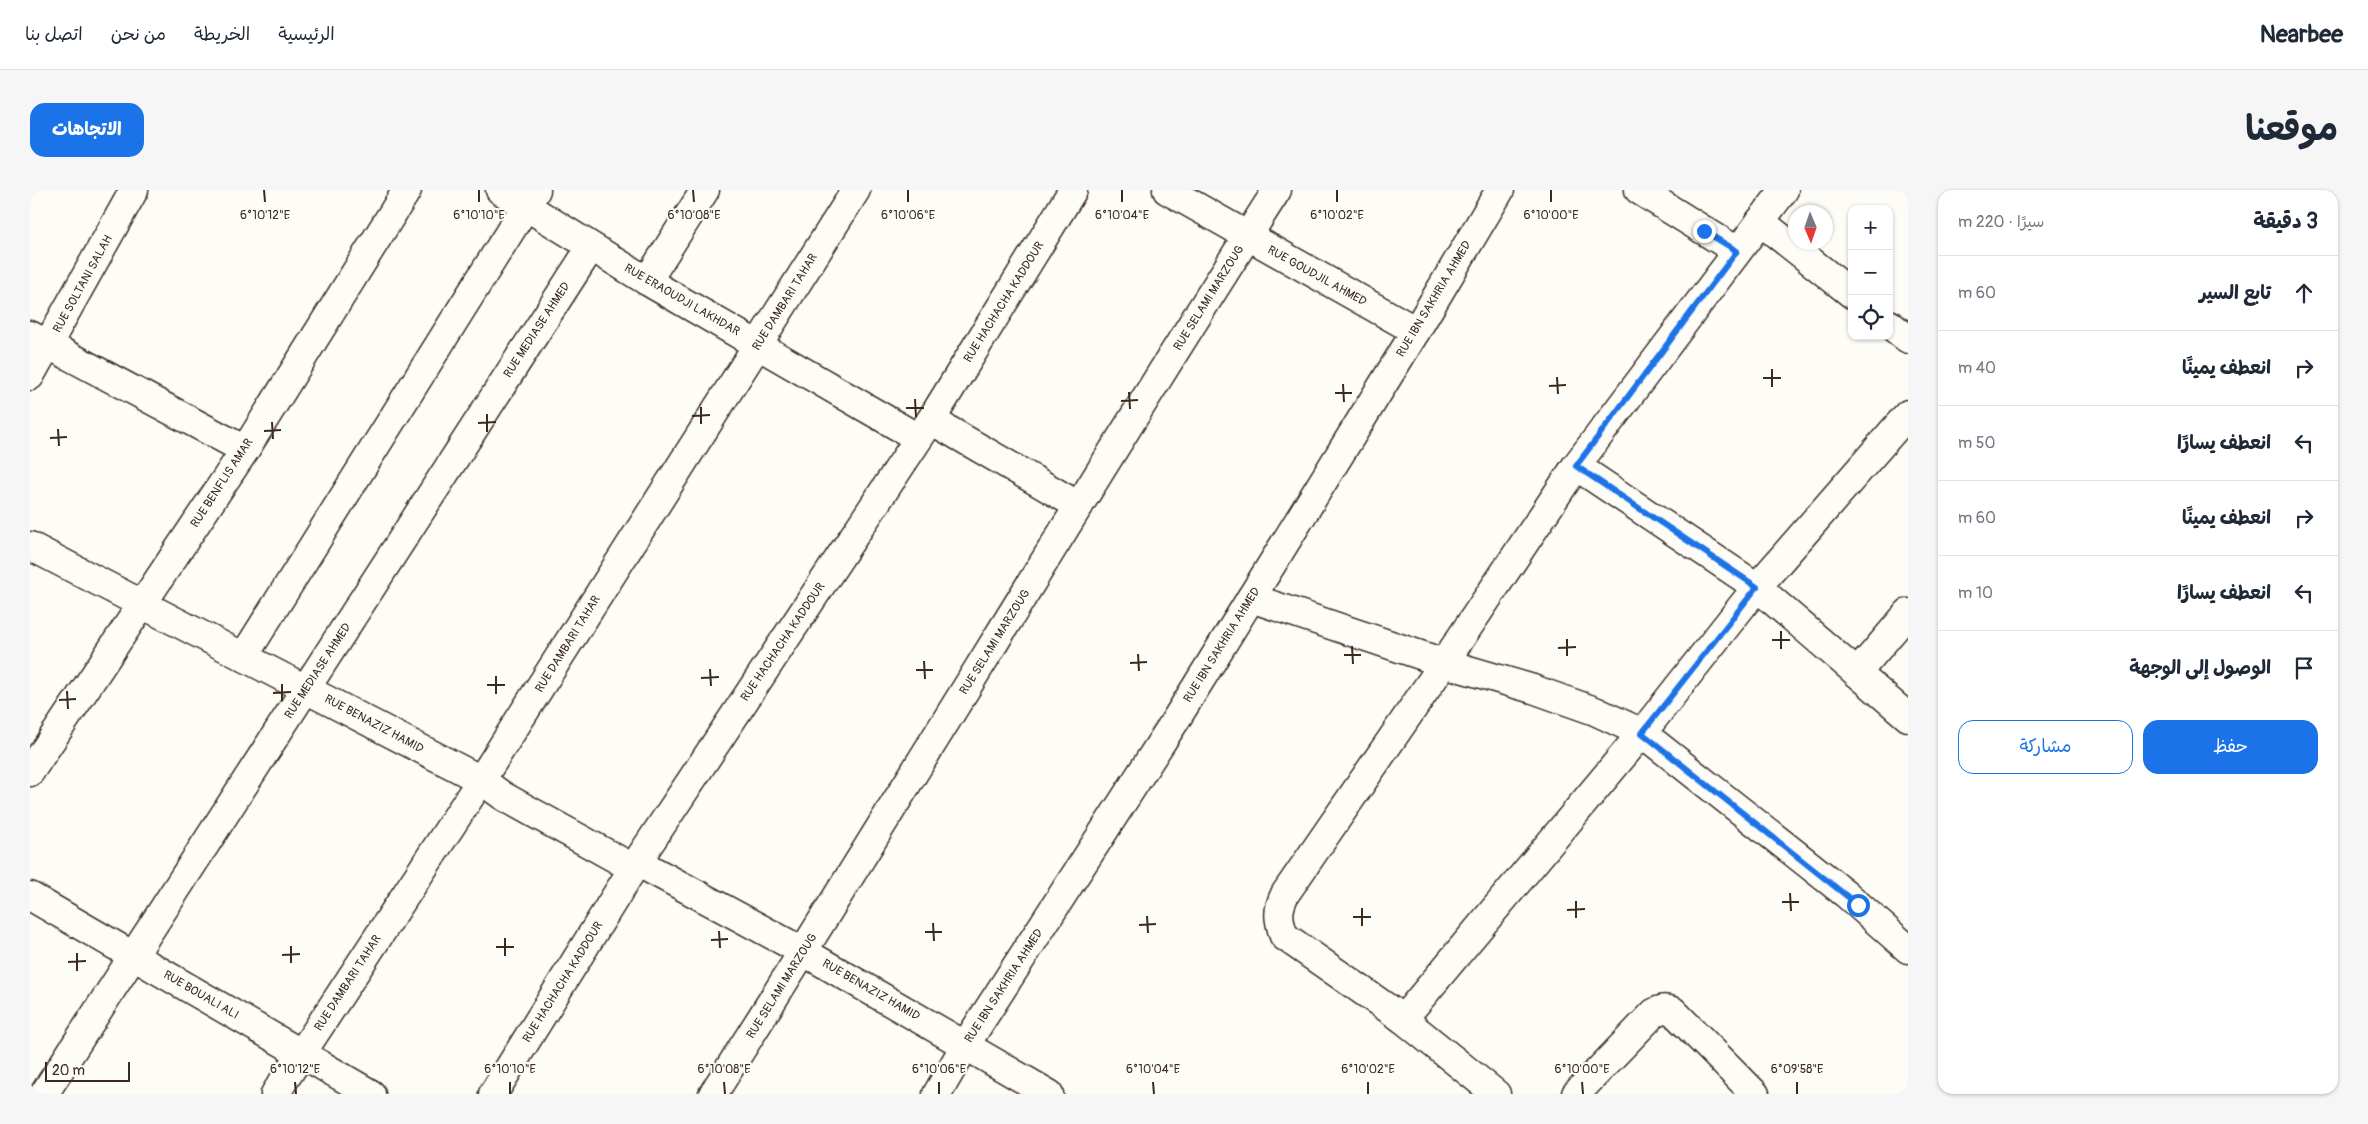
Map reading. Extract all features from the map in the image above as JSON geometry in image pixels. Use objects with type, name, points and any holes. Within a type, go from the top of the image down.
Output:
[{"type":"street","name":"RUE SOLTANI SALAH","points":[[30,376],[39,340],[134,190]]},
{"type":"street","name":"RUE BENFLIS AMAR","points":[[30,772],[245,450],[406,190]]},
{"type":"street","name":"RUE ERAOUDJI LAKHDAR","points":[[500,190],[531,198],[590,247],[758,344],[1079,506]]},
{"type":"street","points":[[647,280],[705,190]]},
{"type":"street","name":"RUE DAMBARI TAHAR","points":[[275,1094],[481,780],[856,190]]},
{"type":"street","name":"RUE HACHACHA KADDOUR","points":[[494,1094],[635,865],[925,429],[1073,190]]},
{"type":"street","name":"RUE GOUDJIL AHMED","points":[[1167,190],[1416,331]]},
{"type":"street","name":"RUE SELAMI MARZOUG","points":[[714,1094],[1277,190]]},
{"type":"street","name":"RUE IBN SAKHRIA AHMED","points":[[937,1094],[966,1044],[1175,721],[1416,331],[1500,190]]},
{"type":"street","points":[[1639,190],[1737,251]]},
{"type":"street","points":[[1496,1094],[1403,1019],[1284,936],[1278,921],[1278,908],[1285,894],[1444,663],[1576,466],[1784,190]]},
{"type":"street","points":[[244,656],[531,198]]},
{"type":"street","points":[[1760,221],[1848,291]]},
{"type":"street","name":"RUE MEDIASE AHMED","points":[[44,1094],[590,247]]},
{"type":"street","points":[[1893,327],[1908,339]]},
{"type":"street","points":[[39,340],[245,450]]},
{"type":"street","points":[[1403,1019],[1642,733],[1757,587],[1908,414]]},
{"type":"street","points":[[1576,466],[1757,587],[1908,717]]},
{"type":"street","name":"RUE BENAZIZ HAMID","points":[[30,546],[307,688],[481,780],[503,796],[804,952],[966,1044],[1049,1094]]},
{"type":"street","points":[[1251,598],[1444,663],[1534,689],[1595,711],[1642,733],[1846,894],[1908,949]]},
{"type":"street","points":[[1857,673],[1908,613]]},
{"type":"street","name":"RUE BOUALI ALI","points":[[30,896],[372,1094]]},
{"type":"street","points":[[1576,1094],[1654,1013],[1667,1008],[1673,1011],[1755,1094]]},
{"type":"route","points":[[1704,231],[1737,251],[1576,466],[1757,587],[1642,733],[1858,905]]}]
